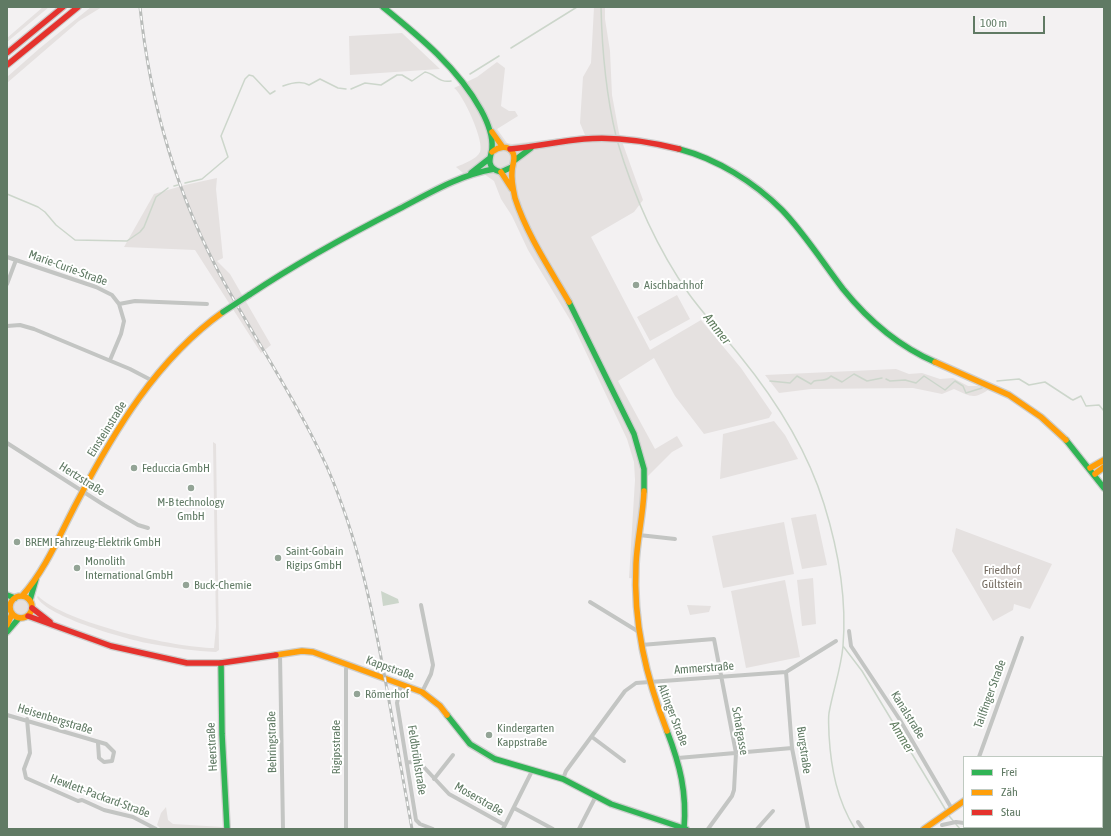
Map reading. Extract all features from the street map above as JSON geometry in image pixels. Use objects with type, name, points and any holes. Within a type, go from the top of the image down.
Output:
[{"type":"main road","points":[[7,53],[63,7]]},
{"type":"main road","points":[[7,65],[78,7]]},
{"type":"main road","points":[[383,7],[427,44],[450,67],[472,95],[490,130],[502,146],[510,149],[531,148],[568,140],[605,137],[624,138],[684,150],[716,163],[746,181],[769,199],[791,220],[844,292],[876,325],[898,342],[923,357],[996,388],[1030,407],[1063,436],[1095,474],[1104,488]]},
{"type":"main road","points":[[470,174],[490,158],[492,152],[490,130]]},
{"type":"main road","points":[[492,152],[496,148],[502,146]]},
{"type":"main road","points":[[514,191],[512,167],[515,160],[531,148]]},
{"type":"main road","points":[[510,149],[515,160]]},
{"type":"main road","points":[[490,158],[494,169]]},
{"type":"main road","points":[[501,172],[512,167]]},
{"type":"main road","points":[[470,174],[494,169],[501,172],[514,191]]},
{"type":"main road","name":"Einsteinstraße","points":[[30,600],[37,578],[82,492],[151,380],[180,346],[201,327],[249,295],[360,229],[470,174]]},
{"type":"main road","name":"Altinger Straße","points":[[514,191],[528,228],[576,316],[638,442],[642,459],[644,481],[635,580],[636,609],[648,682],[678,758],[684,781],[687,801],[685,828]]},
{"type":"main road","points":[[1090,468],[1104,460]]},
{"type":"main road","points":[[1095,474],[1104,467]]},
{"type":"main road","name":"Einsteinstraße","points":[[22,596],[37,578]]},
{"type":"main road","points":[[7,595],[15,598]]},
{"type":"main road","points":[[7,632],[20,618],[28,616],[32,608],[30,600],[22,596],[15,598],[8,604],[12,614],[20,618]]},
{"type":"main road","name":"Kappstraße","points":[[32,608],[53,625]]},
{"type":"main road","points":[[7,625],[12,614]]},
{"type":"main road","name":"Kappstraße","points":[[28,616],[84,638],[111,646],[187,663],[221,663],[302,651],[313,652],[422,692],[440,706],[477,750],[495,759],[563,779],[632,812],[685,828]]},
{"type":"main road","name":"Heerstraße","points":[[221,663],[222,734],[227,829]]},
{"type":"main road","points":[[924,829],[963,801]]},
{"type":"street","name":"Marie-Curie-Straße","points":[[7,257],[103,290],[112,295],[119,304]]},
{"type":"street","points":[[7,284],[16,260]]},
{"type":"street","points":[[110,360],[123,327],[123,315],[119,304],[135,300],[206,304]]},
{"type":"street","points":[[7,326],[20,325],[29,327],[110,360],[151,380]]},
{"type":"street","name":"Hertzstraße","points":[[7,443],[82,492],[138,525],[148,528]]},
{"type":"street","points":[[639,535],[675,539]]},
{"type":"street","points":[[590,602],[639,632]]},
{"type":"street","points":[[421,605],[433,665],[431,674],[422,692]]},
{"type":"street","name":"Kanalstraße","points":[[849,632],[851,646],[900,720],[949,812]]},
{"type":"street","name":"Tailfinger Straße","points":[[979,756],[1022,638]]},
{"type":"street","name":"Schafgasse","points":[[641,645],[714,639],[719,676],[736,753],[734,790],[732,796],[708,829]]},
{"type":"street","name":"Ammerstraße","points":[[563,779],[566,771],[625,691],[636,683],[786,672],[836,641]]},
{"type":"street","name":"Behringstraße","points":[[280,654],[283,829]]},
{"type":"street","name":"Rigipsstraße","points":[[346,829],[346,669],[348,665]]},
{"type":"street","name":"Burgstraße","points":[[786,672],[792,748],[808,829]]},
{"type":"street","name":"Feldbrühlstraße","points":[[401,684],[398,703],[416,820],[420,824],[433,829]]},
{"type":"street","name":"Heisenbergstraße","points":[[7,715],[27,719],[98,743],[106,744],[114,752],[112,761],[104,762],[99,758],[98,743]]},
{"type":"street","name":"Hewlett-Packard-Straße","points":[[27,719],[30,753],[24,769],[26,778],[78,801],[82,800],[104,810],[133,817],[156,829]]},
{"type":"street","points":[[592,737],[624,761]]},
{"type":"street","points":[[678,758],[792,748]]},
{"type":"street","points":[[434,779],[453,755]]},
{"type":"street","name":"Moserstraße","points":[[407,762],[420,763],[449,794],[504,827]]},
{"type":"street","points":[[504,827],[533,769]]},
{"type":"street","points":[[579,829],[596,796]]},
{"type":"street","points":[[514,808],[553,829]]},
{"type":"street","points":[[757,829],[773,811]]},
{"type":"street","points":[[939,819],[942,827],[954,822],[963,822]]},
{"type":"street","points":[[858,822],[864,829]]},
{"type":"green space","points":[[43,7],[49,7],[7,42],[7,38]]},
{"type":"green space","points":[[91,7],[102,7],[79,21],[7,83],[7,77]]},
{"type":"green space","points":[[594,7],[605,7],[605,19],[610,51],[612,95],[619,133],[643,200],[634,212],[591,237],[650,350],[701,320],[741,368],[772,413],[769,418],[704,434],[675,396],[654,358],[618,381],[655,449],[677,436],[683,446],[672,452],[648,476],[637,579],[629,578],[635,480],[634,462],[627,439],[572,323],[528,250],[512,216],[501,199],[494,181],[484,174],[469,178],[456,167],[476,157],[480,152],[481,147],[468,108],[454,88],[477,77],[497,62],[505,68],[501,106],[509,111],[515,111],[518,116],[497,129],[507,143],[512,144],[585,135],[580,123],[583,77],[591,63]]},
{"type":"green space","points":[[402,33],[440,69],[350,75],[349,36]]},
{"type":"green space","points":[[217,178],[216,189],[223,258],[217,261],[230,274],[271,345],[261,353],[195,250],[124,247],[154,194]]},
{"type":"green space","points":[[677,295],[690,319],[650,341],[637,317]]},
{"type":"green space","points":[[896,369],[909,374],[922,373],[940,379],[953,378],[968,386],[978,386],[988,390],[975,396],[968,395],[954,389],[942,394],[913,388],[811,389],[779,393],[765,375]]},
{"type":"green space","points":[[774,421],[785,435],[798,459],[720,479],[723,434]]},
{"type":"green space","points":[[213,442],[216,444],[219,650],[216,652],[184,649],[126,638],[71,620],[44,605],[37,597],[38,596],[52,606],[72,616],[122,632],[174,644],[214,648],[216,627]]},
{"type":"green space","points":[[816,514],[827,565],[802,569],[791,518]]},
{"type":"green space","points":[[784,522],[794,574],[723,588],[712,536]]},
{"type":"green space","name":"Friedhof Gültstein","points":[[956,528],[1052,564],[1030,609],[1014,604],[1013,610],[993,621],[952,551]]},
{"type":"green space","points":[[813,578],[816,624],[802,626],[797,580]]},
{"type":"green space","points":[[785,580],[800,657],[746,668],[731,591]]},
{"type":"green space","points":[[21,599],[28,604],[29,607],[24,614],[21,615],[14,610],[13,607],[18,600]]},
{"type":"green space","points":[[687,605],[711,606],[709,612],[690,615]]},
{"type":"green space","points":[[166,807],[168,820],[173,824],[223,827],[223,829],[161,829],[157,825],[161,813]]},
{"type":"shaded area","points":[[381,591],[398,599],[399,603],[383,606]]},
{"type":"waterway","points":[[511,48],[577,7]]},
{"type":"waterway","name":"Ammer","points":[[601,7],[605,72],[616,136]]},
{"type":"waterway","points":[[470,74],[499,56]]},
{"type":"waterway","points":[[351,89],[365,83],[381,85],[397,75],[402,75],[412,81],[425,72],[440,80],[451,81]]},
{"type":"waterway","points":[[185,183],[202,179],[228,157],[221,136],[245,79],[249,75],[253,76],[270,94],[275,91]]},
{"type":"waterway","points":[[283,86],[299,82],[309,85],[320,79],[338,88],[346,89]]},
{"type":"waterway","name":"Ammer","points":[[617,140],[638,200],[666,258],[689,294],[753,372],[777,407],[809,464],[824,504],[837,556],[844,610],[842,655],[829,716],[830,748],[833,772],[839,795],[855,829]]},
{"type":"waterway","points":[[174,186],[178,185]]},
{"type":"waterway","points":[[7,194],[38,207],[45,212],[56,225],[75,240],[127,241],[140,232],[144,227],[156,197],[168,188]]},
{"type":"waterway","points":[[770,381],[790,383],[797,376],[811,384],[814,381],[825,380],[831,376],[842,382],[854,374],[867,381],[882,378]]},
{"type":"waterway","points":[[886,379],[890,381],[905,380],[916,383],[924,376],[945,390],[955,381],[963,386],[966,393],[982,388]]},
{"type":"waterway","points":[[997,381],[1019,379],[1029,385],[1045,382],[1073,400],[1081,396],[1086,406],[1099,405],[1104,411]]},
{"type":"waterway","name":"Ammer","points":[[843,646],[862,671],[950,817],[960,829]]},
{"type":"railway","points":[[140,7],[151,79],[159,114],[168,149],[193,217],[224,282],[316,443],[348,522],[357,551],[371,608],[412,829]]},
{"type":"traffic: fast","points":[[383,7],[437,54],[450,67],[472,95],[483,114],[491,133],[491,166],[501,172],[512,167]]},
{"type":"traffic: fast","points":[[515,160],[531,148]]},
{"type":"traffic: fast","points":[[679,149],[693,153],[721,165],[759,190],[782,210],[814,249],[843,289],[873,322],[896,340],[921,356],[935,362]]},
{"type":"traffic: fast","points":[[471,173],[490,158]]},
{"type":"traffic: fast","points":[[249,295],[323,250],[433,191],[457,180],[494,169]]},
{"type":"traffic: fast","points":[[223,312],[249,295]]},
{"type":"traffic: fast","points":[[569,302],[634,434],[644,469],[644,491]]},
{"type":"traffic: fast","points":[[1066,440],[1104,488]]},
{"type":"traffic: fast","points":[[30,600],[36,579]]},
{"type":"traffic: fast","points":[[7,595],[15,598]]},
{"type":"traffic: fast","points":[[7,632],[19,618]]},
{"type":"traffic: fast","points":[[221,663],[222,734],[227,829]]},
{"type":"traffic: fast","points":[[447,715],[470,744],[495,759],[563,779],[611,804],[686,829]]},
{"type":"traffic: fast","points":[[667,731],[676,755],[682,779],[685,816],[684,829]]},
{"type":"traffic: slow","points":[[492,132],[502,146]]},
{"type":"traffic: slow","points":[[492,152],[506,147],[513,153],[512,184],[520,212],[539,252],[569,302]]},
{"type":"traffic: slow","points":[[501,172],[512,189]]},
{"type":"traffic: slow","points":[[22,596],[31,586],[45,563],[91,475],[122,423],[139,398],[178,352],[199,331],[223,312]]},
{"type":"traffic: slow","points":[[935,362],[1009,395],[1041,417],[1066,440]]},
{"type":"traffic: slow","points":[[1090,468],[1104,460]]},
{"type":"traffic: slow","points":[[1095,474],[1104,467]]},
{"type":"traffic: slow","points":[[644,491],[636,564],[639,629],[647,670],[667,731]]},
{"type":"traffic: slow","points":[[21,596],[29,599],[32,607],[29,615],[21,618],[13,615],[10,607],[13,599],[21,596]]},
{"type":"traffic: slow","points":[[7,625],[12,614]]},
{"type":"traffic: slow","points":[[276,655],[302,651],[313,652],[422,692],[440,706],[447,715]]},
{"type":"traffic: slow","points":[[924,829],[963,802]]},
{"type":"traffic: jam","points":[[7,53],[63,7]]},
{"type":"traffic: jam","points":[[7,65],[78,7]]},
{"type":"traffic: jam","points":[[510,149],[596,138],[643,142],[679,149]]},
{"type":"traffic: jam","points":[[32,608],[50,622]]},
{"type":"traffic: jam","points":[[28,616],[111,646],[187,663],[221,663],[276,655]]},
{"type":"place","name":"Aischbachhof","points":[[636,285]]},
{"type":"place","name":"Feduccia GmbH","points":[[134,468]]},
{"type":"place","name":"M-B technology GmbH","points":[[191,488]]},
{"type":"place","name":"BREMI Fahrzeug-Elektrik GmbH","points":[[17,542]]},
{"type":"place","name":"Saint-Gobain Rigips GmbH","points":[[278,558]]},
{"type":"place","name":"Monolith International GmbH","points":[[77,568]]},
{"type":"place","name":"Buck-Chemie","points":[[186,585]]},
{"type":"place","name":"Römerhof","points":[[357,694]]},
{"type":"place","name":"Kindergarten Kappstraße","points":[[489,735]]}]
